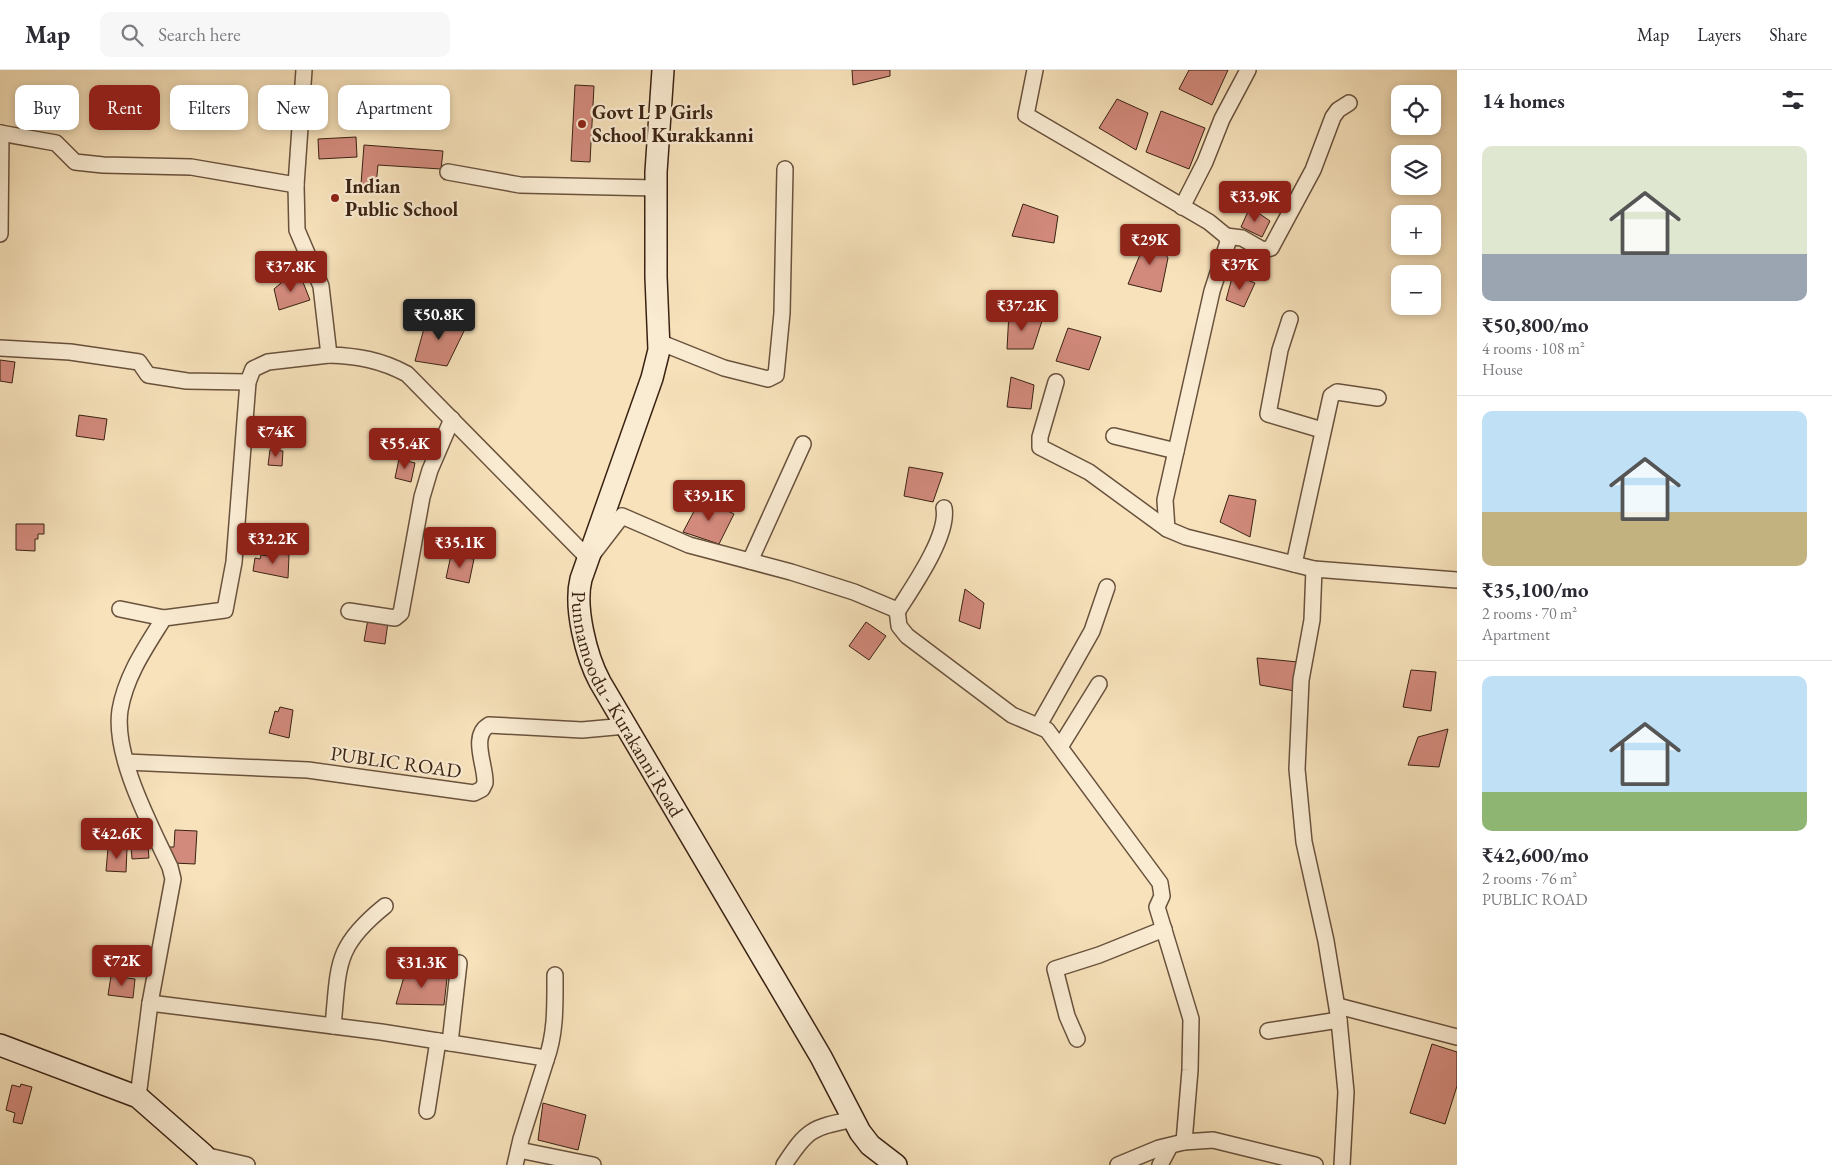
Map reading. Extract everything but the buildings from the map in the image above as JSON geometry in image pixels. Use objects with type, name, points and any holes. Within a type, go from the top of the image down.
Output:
[{"type":"main road","name":"Punnamoodu - Kurakanni Road","points":[[663,70],[656,188],[659,350],[652,378],[581,579],[578,595],[584,633],[596,675],[821,1057],[854,1118],[870,1144],[896,1165]]},
{"type":"main road","points":[[0,1045],[138,1098],[208,1160]]},
{"type":"street","points":[[304,70],[296,185],[297,230],[321,286],[329,355]]},
{"type":"street","points":[[1034,70],[1026,115],[1209,222],[1226,236],[1228,242],[1212,291],[1165,500],[1167,529]]},
{"type":"street","points":[[1182,207],[1206,162],[1222,119],[1248,70]]},
{"type":"street","points":[[1226,236],[1242,238],[1263,250],[1271,248],[1313,170],[1333,117],[1338,110],[1349,103]]},
{"type":"street","points":[[0,234],[0,133],[56,143],[75,162],[103,165],[191,167],[296,185]]},
{"type":"street","points":[[659,342],[724,368],[768,379],[776,376],[782,313],[785,169]]},
{"type":"street","points":[[448,172],[520,185],[656,188]]},
{"type":"street","points":[[1290,319],[1280,350],[1268,414],[1322,430]]},
{"type":"street","points":[[0,348],[70,352],[139,362],[148,375],[187,381],[248,382]]},
{"type":"street","points":[[120,609],[164,618],[224,610],[234,562],[248,382],[253,369],[268,362],[329,355],[368,358],[387,363],[407,374],[589,559],[622,516],[689,545],[854,592],[876,600],[897,612]]},
{"type":"street","points":[[1056,382],[1040,437],[1040,447],[1089,472],[1167,529],[1186,537],[1314,569],[1457,580]]},
{"type":"street","points":[[1294,564],[1331,396],[1334,393],[1378,398]]},
{"type":"street","points":[[349,611],[394,618],[401,613],[422,497],[452,419]]},
{"type":"street","points":[[1114,436],[1176,451]]},
{"type":"street","points":[[750,561],[803,444]]},
{"type":"street","points":[[944,508],[945,518],[934,549],[897,612],[899,626],[914,641],[1012,715],[1047,730],[1160,883],[1162,896],[1157,907],[1191,1019],[1190,1070],[1177,1144],[1160,1165]]},
{"type":"street","points":[[1314,569],[1312,620],[1301,680],[1297,770],[1304,842],[1339,1013],[1346,1092],[1342,1165]]},
{"type":"street","points":[[1039,725],[1092,631],[1107,587]]},
{"type":"street","points":[[138,1098],[150,1003],[173,879],[126,762],[119,723],[122,703],[136,662],[164,618]]},
{"type":"street","points":[[1060,747],[1099,684]]},
{"type":"street","name":"PUBLIC ROAD","points":[[126,762],[308,770],[474,793],[482,790],[485,783],[479,740],[481,732],[489,725],[582,730],[626,726]]},
{"type":"street","points":[[332,1026],[342,954],[351,938],[366,921],[385,906]]},
{"type":"street","points":[[1077,1039],[1067,1016],[1055,969],[1164,929]]},
{"type":"street","points":[[427,1111],[444,1042],[459,963]]},
{"type":"street","points":[[516,1165],[551,1047],[556,1010],[555,975]]},
{"type":"street","points":[[150,1003],[444,1042],[539,1057],[546,1060]]},
{"type":"street","points":[[1268,1031],[1339,1013],[1457,1037]]},
{"type":"street","points":[[784,1165],[799,1142],[811,1130],[854,1118]]},
{"type":"street","points":[[1118,1165],[1177,1144],[1213,1140],[1315,1165]]},
{"type":"street","points":[[519,1150],[594,1165]]},
{"type":"street","points":[[208,1160],[247,1165]]},
{"type":"place","name":"Govt L P Girls School Kurakkanni","points":[[582,124]]},
{"type":"place","name":"Indian Public School","points":[[335,198]]}]
